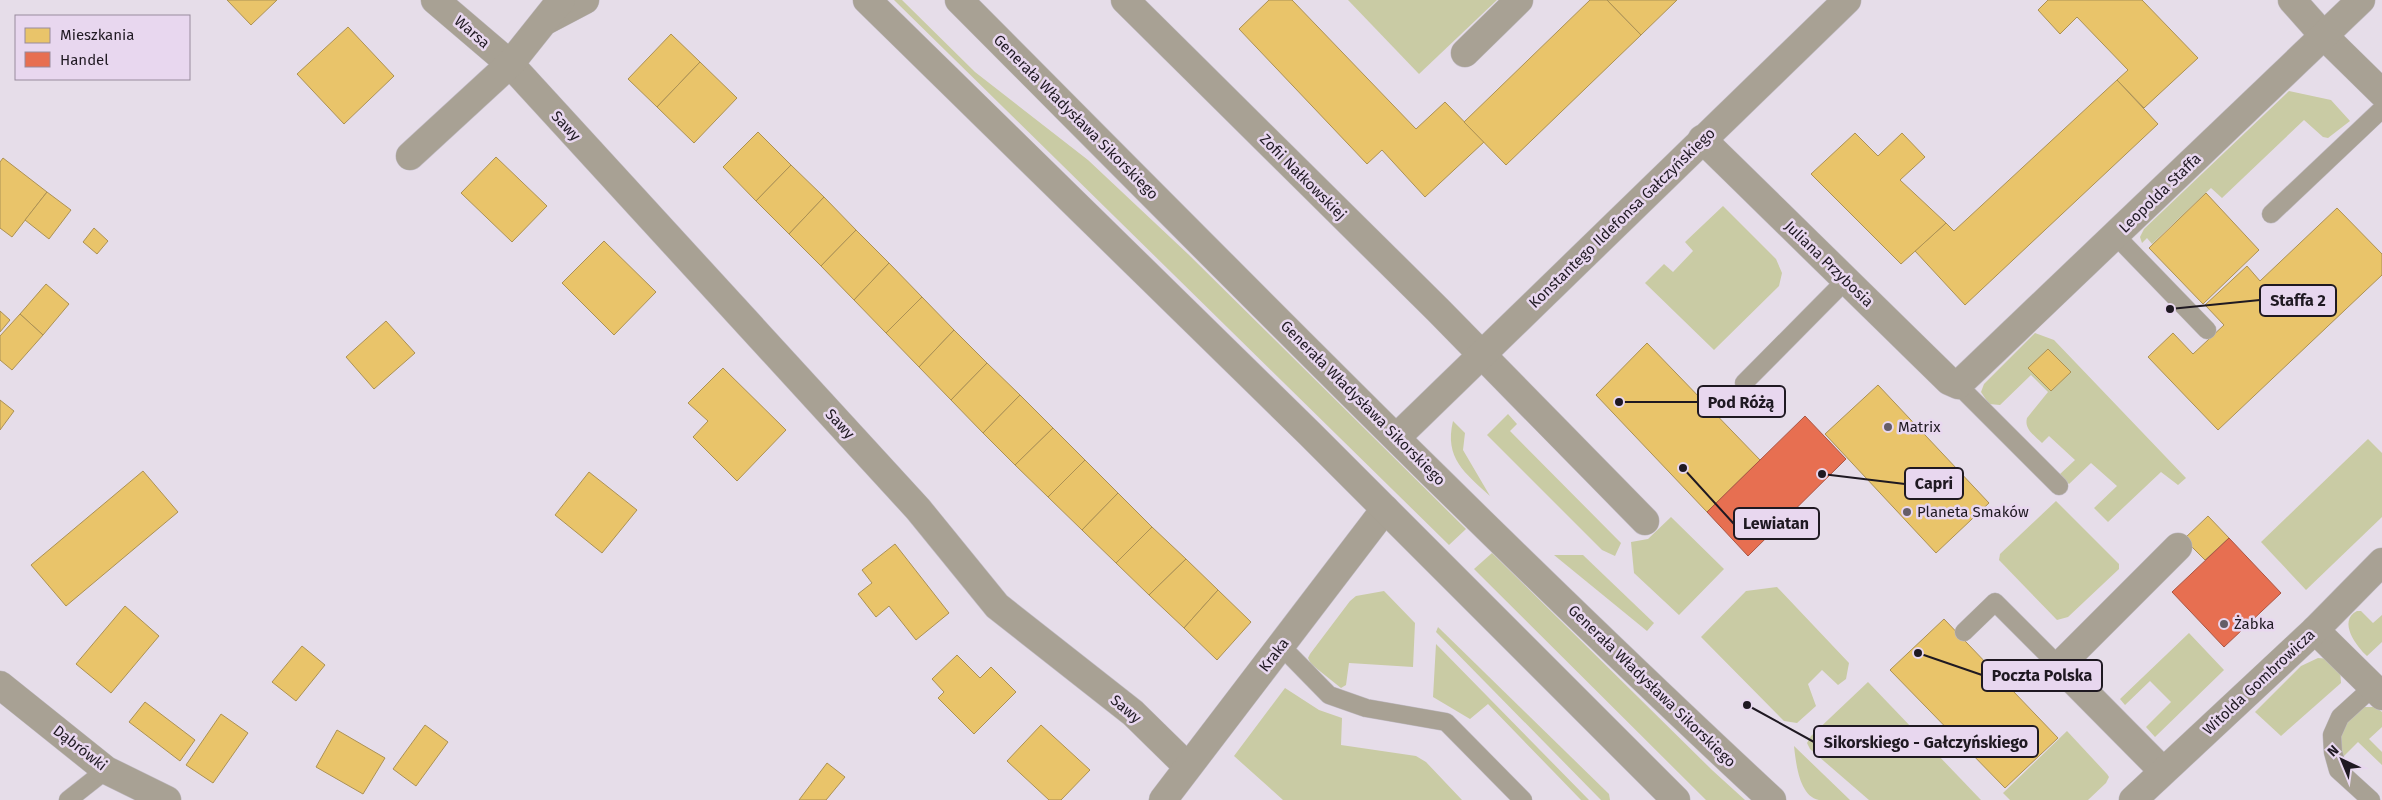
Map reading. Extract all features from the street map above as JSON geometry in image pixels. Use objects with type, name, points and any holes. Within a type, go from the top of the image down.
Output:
[{"type":"street","name":"Warsa","points":[[435,0],[510,64]]},
{"type":"street","points":[[410,156],[510,64],[554,10],[584,0]]},
{"type":"street","points":[[867,0],[1385,509],[1676,800]]},
{"type":"street","name":"Generała Władysława Sikorskiego","points":[[958,0],[1397,437],[1697,730],[1772,800]]},
{"type":"street","name":"Zofii Nałkowskiej","points":[[1125,0],[1645,521]]},
{"type":"street","points":[[1465,53],[1519,0]]},
{"type":"street","name":"Konstantego Ildefonsa Gałczyńskiego","points":[[1397,437],[1702,139],[1848,0]]},
{"type":"street","points":[[2292,0],[2324,36],[2382,94]]},
{"type":"street","name":"Leopolda Staffa","points":[[1958,385],[2361,0]]},
{"type":"street","name":"Sawy","points":[[510,64],[918,509],[997,606],[1133,713],[1187,766]]},
{"type":"street","name":"Juliana Przybosia","points":[[1702,139],[1949,381],[1958,385]]},
{"type":"street","name":"Kraka","points":[[1163,800],[1187,766],[1385,509]]},
{"type":"street","points":[[2163,771],[2059,666],[2178,547]]},
{"type":"street","name":"Witolda Gombrowicza","points":[[2133,800],[2315,630],[2382,562]]},
{"type":"street","points":[[2315,630],[2377,691]]},
{"type":"street","name":"Dąbrówki","points":[[0,685],[106,770],[167,800]]},
{"type":"lane","points":[[2271,214],[2382,109]]},
{"type":"lane","points":[[2116,236],[2208,330]]},
{"type":"lane","points":[[1744,384],[1846,280]]},
{"type":"lane","points":[[1958,385],[2058,486]]},
{"type":"lane","points":[[1964,632],[1995,602],[2059,666]]},
{"type":"lane","points":[[1281,646],[1329,695],[1366,708],[1446,722],[1523,800]]},
{"type":"lane","points":[[2371,800],[2338,770],[2333,752],[2332,735],[2340,717],[2377,691]]},
{"type":"lane","points":[[68,800],[106,770]]},
{"type":"green space","points":[[894,0],[902,0],[975,72],[1088,160],[1188,254],[1466,529],[1449,545]]},
{"type":"green space","points":[[1348,0],[1497,0],[1419,74]]},
{"type":"green space","points":[[2289,91],[2331,100],[2350,121],[2328,138],[2323,137],[2304,120],[2222,198],[2211,188],[2152,244],[2147,238],[2142,243],[2140,237],[2144,229]]},
{"type":"green space","points":[[1723,206],[1776,259],[1782,273],[1779,286],[1714,350],[1645,283],[1664,264],[1673,272],[1693,251],[1685,242]]},
{"type":"green space","points":[[2035,333],[2054,340],[2186,478],[2178,485],[2161,472],[2108,522],[2094,508],[2117,486],[2091,463],[2069,484],[2059,475],[2075,460],[2049,436],[2042,443],[2030,432],[2026,422],[2027,418],[2048,392],[2031,375],[2000,405],[1989,404],[1981,392],[1984,384]]},
{"type":"green space","points":[[1508,414],[1517,424],[1510,431],[1621,543],[1615,556],[1602,550],[1487,435]]},
{"type":"green space","points":[[1453,421],[1465,433],[1463,450],[1490,496],[1472,480],[1454,455],[1451,445]]},
{"type":"green space","points":[[2368,439],[2382,453],[2382,517],[2306,590],[2261,542]]},
{"type":"green space","points":[[2056,501],[2119,564],[2119,569],[2068,617],[2057,620],[1999,560],[2000,554]]},
{"type":"green space","points":[[1671,517],[1724,569],[1679,615],[1634,573],[1631,542],[1648,539]]},
{"type":"green space","points":[[1492,553],[1712,770],[1745,800],[1706,800],[1474,569]]},
{"type":"green space","points":[[1554,555],[1583,555],[1654,623],[1647,631]]},
{"type":"green space","points":[[1777,587],[1849,663],[1846,679],[1838,685],[1822,670],[1808,684],[1816,706],[1797,723],[1784,721],[1701,637],[1746,591]]},
{"type":"green space","points":[[1384,591],[1415,623],[1413,667],[1349,663],[1346,685],[1341,688],[1311,664],[1308,658],[1350,601],[1356,596]]},
{"type":"green space","points":[[2361,611],[2373,623],[2382,615],[2382,642],[2367,656],[2358,647],[2349,627],[2351,615]]},
{"type":"green space","points":[[1438,627],[1609,794],[1610,800],[1601,800],[1436,632]]},
{"type":"green space","points":[[2189,633],[2224,670],[2155,737],[2146,727],[2171,702],[2150,681],[2125,705],[2120,699]]},
{"type":"green space","points":[[1436,644],[1589,800],[1581,800],[1488,704],[1470,719],[1433,697]]},
{"type":"green space","points":[[2318,658],[2330,659],[2340,669],[2341,683],[2281,736],[2255,712],[2301,666]]},
{"type":"green space","points":[[1868,682],[1981,800],[1869,800],[1810,749],[1807,743],[1811,736]]},
{"type":"green space","points":[[1285,688],[1319,710],[1342,718],[1341,745],[1416,756],[1426,762],[1462,800],[1283,800],[1234,756]]},
{"type":"green space","points":[[2363,707],[2376,707],[2382,712],[2382,727],[2369,739],[2382,752],[2382,765],[2358,742],[2342,758],[2339,740],[2340,728],[2348,718]]},
{"type":"green space","points":[[2067,731],[2107,774],[2109,777],[2106,783],[2088,800],[2010,800],[2003,793]]},
{"type":"green space","points":[[1794,746],[1850,800],[1819,800],[1812,797],[1803,786],[1800,778]]},
{"type":"building: Mieszkania","points":[[227,0],[277,0],[251,25]]},
{"type":"building: Mieszkania","points":[[1269,0],[1292,0],[1416,129],[1445,102],[1484,142],[1425,197],[1382,150],[1367,164],[1239,29]]},
{"type":"building: Mieszkania","points":[[1590,0],[1607,0],[1641,35],[1506,165],[1464,122]]},
{"type":"building: Mieszkania","points":[[1607,0],[1677,0],[1641,35]]},
{"type":"building: Mieszkania","points":[[2048,0],[2142,0],[2198,58],[2144,108],[2117,80],[2128,70],[2077,17],[2060,34],[2038,10]]},
{"type":"building: Mieszkania","points":[[348,27],[394,76],[344,124],[297,74]]},
{"type":"building: Mieszkania","points":[[671,34],[700,62],[657,107],[628,79]]},
{"type":"building: Mieszkania","points":[[700,62],[737,98],[694,143],[657,107]]},
{"type":"building: Mieszkania","points":[[2117,80],[2158,124],[1965,305],[1915,251],[1946,223],[1954,231]]},
{"type":"building: Mieszkania","points":[[758,132],[791,165],[756,201],[723,167]]},
{"type":"building: Mieszkania","points":[[1855,133],[1878,156],[1902,133],[1925,157],[1900,180],[1946,223],[1901,264],[1811,174]]},
{"type":"building: Mieszkania","points":[[496,157],[547,206],[512,242],[461,193]]},
{"type":"building: Mieszkania","points":[[3,158],[47,192],[12,237],[0,228],[0,162]]},
{"type":"building: Mieszkania","points":[[791,165],[824,197],[789,234],[756,201]]},
{"type":"building: Mieszkania","points":[[47,192],[71,210],[49,239],[25,220]]},
{"type":"building: Mieszkania","points":[[2206,193],[2259,250],[2203,304],[2149,248]]},
{"type":"building: Mieszkania","points":[[824,197],[856,230],[821,266],[789,234]]},
{"type":"building: Mieszkania","points":[[2337,208],[2382,254],[2382,275],[2218,430],[2148,357],[2173,333],[2193,354],[2224,325],[2205,305],[2247,266],[2260,281]]},
{"type":"building: Mieszkania","points":[[94,228],[108,241],[97,254],[83,242]]},
{"type":"building: Mieszkania","points":[[856,230],[889,263],[854,300],[821,266]]},
{"type":"building: Mieszkania","points":[[604,241],[656,292],[614,335],[562,283]]},
{"type":"building: Mieszkania","points":[[889,263],[922,297],[886,333],[854,300]]},
{"type":"building: Mieszkania","points":[[46,284],[69,304],[43,335],[20,314]]},
{"type":"building: Mieszkania","points":[[922,297],[954,330],[919,367],[886,333]]},
{"type":"building: Mieszkania","points":[[0,311],[10,320],[0,332]]},
{"type":"building: Mieszkania","points":[[20,314],[43,335],[12,370],[0,360],[0,336]]},
{"type":"building: Mieszkania","points":[[386,321],[415,353],[374,389],[346,357]]},
{"type":"building: Mieszkania","points":[[954,330],[987,363],[951,400],[919,367]]},
{"type":"building: Mieszkania","points":[[1647,343],[1760,460],[1707,512],[1596,395]]},
{"type":"building: Mieszkania","points":[[2048,349],[2071,372],[2051,391],[2028,368]]},
{"type":"building: Mieszkania","points":[[987,363],[1020,395],[983,433],[951,400]]},
{"type":"building: Mieszkania","points":[[723,368],[786,430],[737,481],[693,437],[708,421],[688,403]]},
{"type":"building: Mieszkania","points":[[1878,385],[1989,503],[1936,553],[1825,434]]},
{"type":"building: Mieszkania","points":[[1020,395],[1053,428],[1015,465],[983,433]]},
{"type":"building: Mieszkania","points":[[0,400],[14,411],[0,430]]},
{"type":"building: Mieszkania","points":[[1053,428],[1085,460],[1048,497],[1015,465]]},
{"type":"building: Mieszkania","points":[[1085,460],[1118,493],[1082,530],[1048,497]]},
{"type":"building: Mieszkania","points":[[143,471],[178,512],[66,606],[31,565]]},
{"type":"building: Mieszkania","points":[[589,472],[637,510],[602,553],[555,515]]},
{"type":"building: Mieszkania","points":[[1118,493],[1152,527],[1116,563],[1082,530]]},
{"type":"building: Mieszkania","points":[[2208,516],[2229,538],[2205,560],[2184,539]]},
{"type":"building: Mieszkania","points":[[1152,527],[1186,559],[1149,595],[1116,563]]},
{"type":"building: Mieszkania","points":[[895,544],[949,613],[916,640],[889,606],[876,617],[858,594],[872,583],[862,570]]},
{"type":"building: Mieszkania","points":[[1186,559],[1218,590],[1184,628],[1149,595]]},
{"type":"building: Mieszkania","points":[[1218,590],[1251,622],[1217,660],[1184,628]]},
{"type":"building: Mieszkania","points":[[125,606],[159,636],[111,693],[76,664]]},
{"type":"building: Mieszkania","points":[[1944,619],[2058,738],[2005,788],[1890,670]]},
{"type":"building: Mieszkania","points":[[302,646],[325,665],[296,701],[272,682]]},
{"type":"building: Mieszkania","points":[[957,655],[980,678],[991,667],[1016,692],[974,734],[938,698],[944,692],[932,679]]},
{"type":"building: Mieszkania","points":[[145,702],[195,740],[180,761],[129,722]]},
{"type":"building: Mieszkania","points":[[221,714],[248,733],[213,783],[186,765]]},
{"type":"building: Mieszkania","points":[[425,725],[448,742],[416,786],[393,769]]},
{"type":"building: Mieszkania","points":[[1041,725],[1090,770],[1061,800],[1049,800],[1007,761]]},
{"type":"building: Mieszkania","points":[[337,730],[385,758],[363,794],[316,767]]},
{"type":"building: Mieszkania","points":[[827,763],[845,777],[826,800],[799,800]]},
{"type":"building: Handel","points":[[1805,416],[1846,459],[1748,556],[1707,512]]},
{"type":"building: Handel","points":[[2229,538],[2281,593],[2224,647],[2172,592]]},
{"type":"place","name":"Staffa 2","points":[[2170,309]]},
{"type":"place","name":"Pod Różą","points":[[1619,402]]},
{"type":"place","name":"Matrix","points":[[1888,427]]},
{"type":"place","name":"Lewiatan","points":[[1683,468]]},
{"type":"place","name":"Capri","points":[[1822,474]]},
{"type":"place","name":"Planeta Smaków","points":[[1907,512]]},
{"type":"place","name":"Żabka","points":[[2224,624]]},
{"type":"place","name":"Poczta Polska","points":[[1918,653]]},
{"type":"place","name":"Sikorskiego - Gałczyńskiego","points":[[1747,705]]}]
